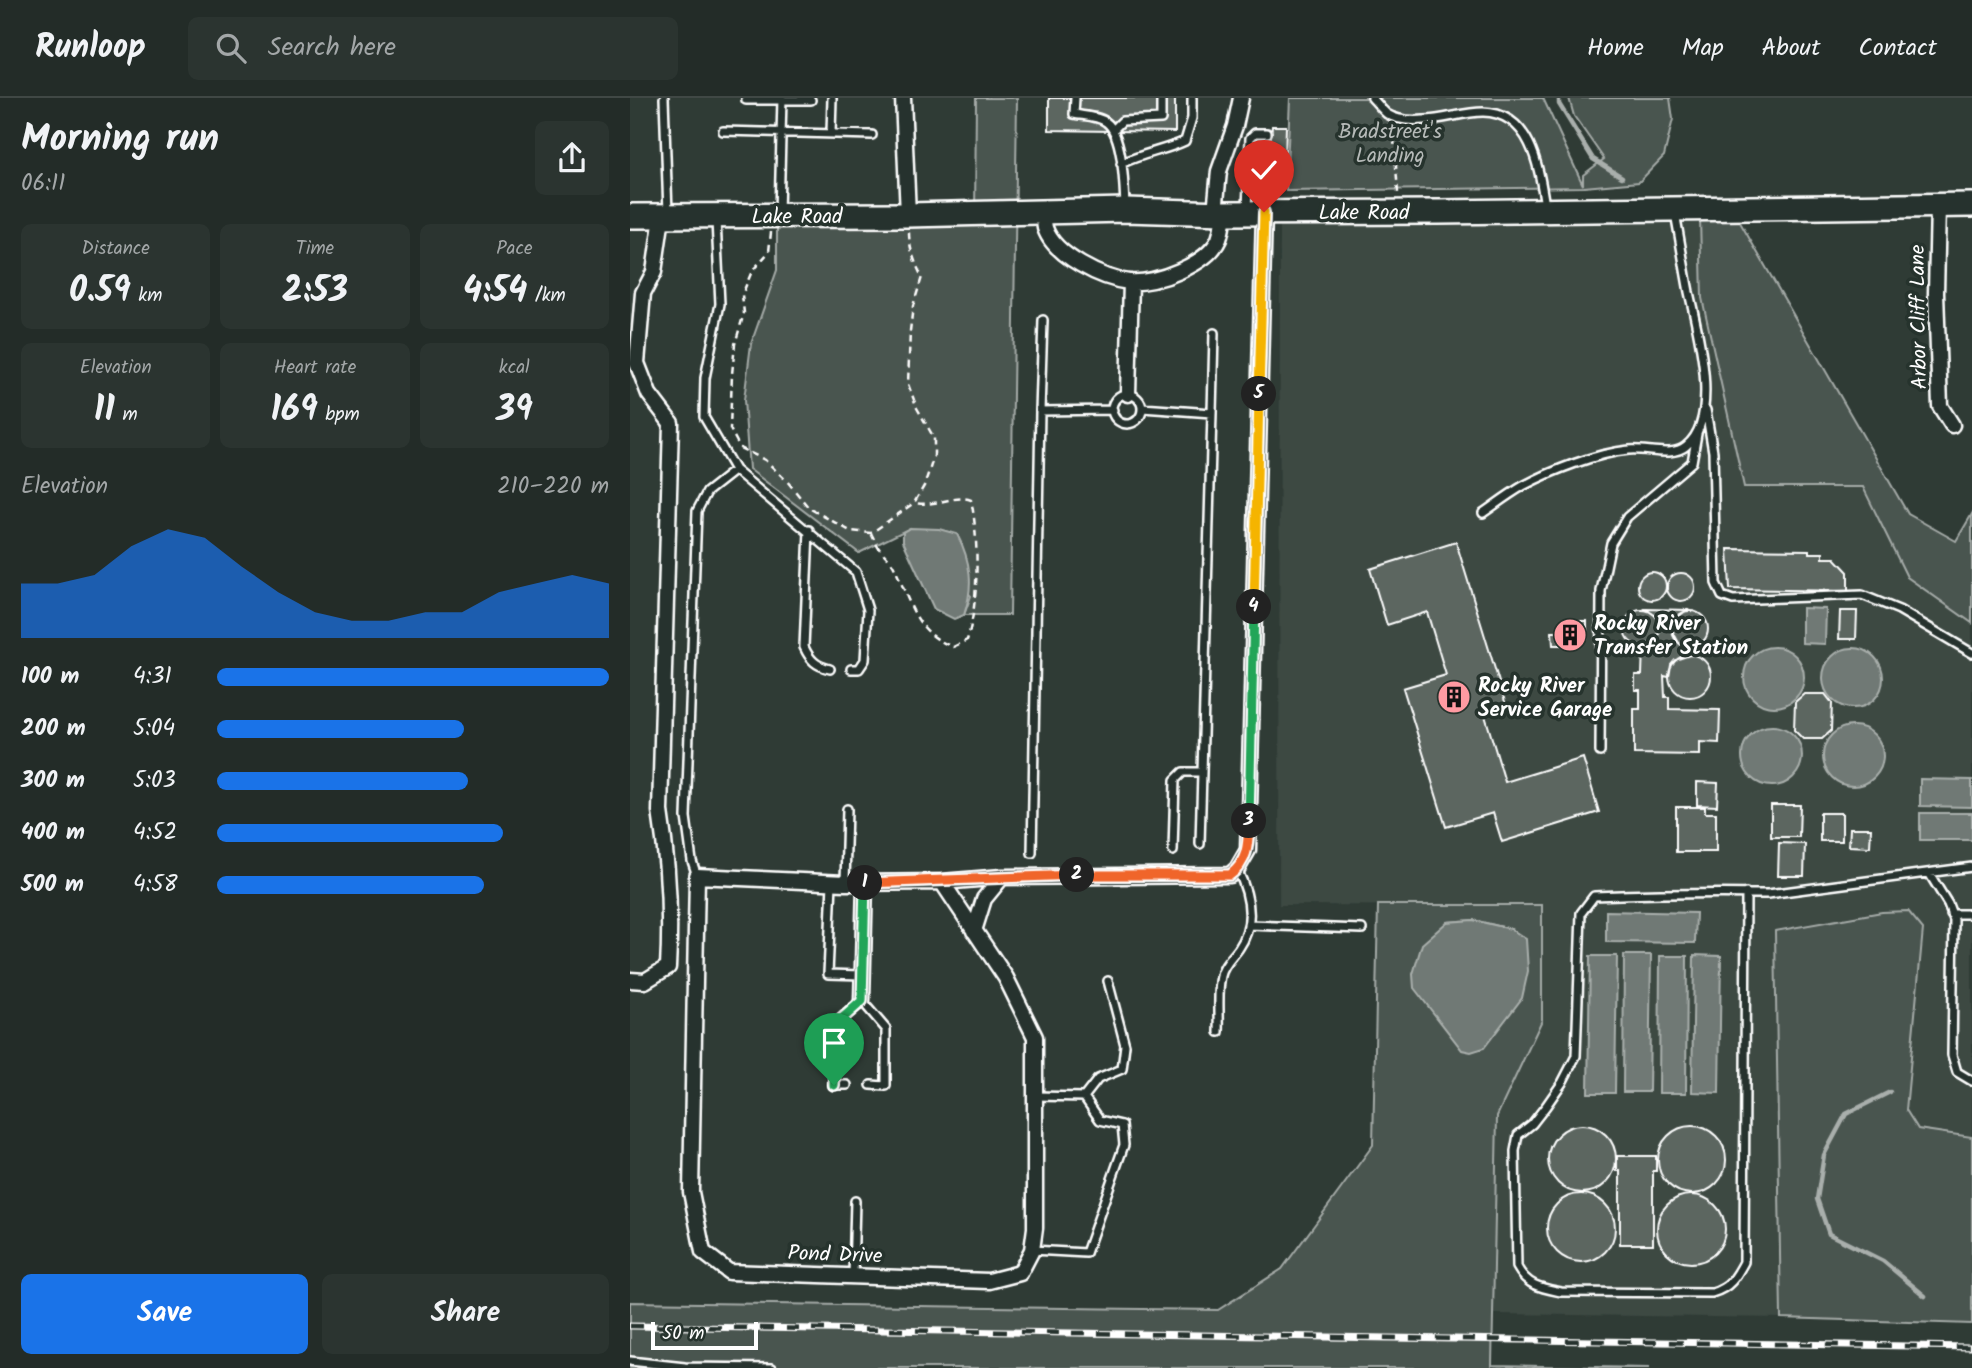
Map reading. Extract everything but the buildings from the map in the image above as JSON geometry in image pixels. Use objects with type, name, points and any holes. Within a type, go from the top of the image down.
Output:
[{"type":"main road","name":"Lake Road","points":[[630,216],[716,216],[775,224],[908,223],[1044,212],[1126,210],[1220,213],[1972,205]]},
{"type":"street","points":[[903,98],[908,223]]},
{"type":"street","points":[[1044,212],[1045,229],[1065,254],[1085,267],[1131,282],[1179,271],[1198,262],[1211,252],[1219,240],[1219,171],[1235,126],[1241,98]]},
{"type":"street","name":"Arbor Cliff Lane","points":[[1938,205],[1936,293],[1940,406],[1952,425]]},
{"type":"street","points":[[697,876],[839,883],[942,882],[1002,877],[1230,875],[1237,870],[1248,850],[1256,212]]},
{"type":"street","points":[[630,984],[645,981],[668,967],[666,850],[660,811],[671,423],[649,394],[637,363],[643,293],[654,272],[665,217]]},
{"type":"street","points":[[1128,394],[1131,282]]},
{"type":"street","name":"Pond Drive","points":[[697,876],[691,1192],[703,1252],[729,1272],[989,1281],[1020,1273],[1032,1250]]},
{"type":"street","points":[[974,931],[984,899],[1002,877]]},
{"type":"street","points":[[862,1001],[865,882]]},
{"type":"street","points":[[942,882],[1006,978],[1035,1037],[1035,1228],[1032,1250]]},
{"type":"lane","points":[[664,98],[665,217]]},
{"type":"lane","points":[[746,98],[811,100]]},
{"type":"lane","points":[[831,134],[832,98]]},
{"type":"lane","points":[[1075,98],[1074,114],[1104,120],[1114,129],[1126,210]]},
{"type":"lane","points":[[1114,129],[1122,121],[1161,119],[1161,98]]},
{"type":"lane","points":[[1121,164],[1137,155],[1166,150],[1185,141],[1192,118],[1192,98]]},
{"type":"lane","points":[[1372,98],[1387,114],[1401,120],[1431,120],[1482,112],[1500,114],[1515,124],[1531,143],[1540,173],[1546,211]]},
{"type":"lane","points":[[775,224],[782,99]]},
{"type":"lane","points":[[723,131],[872,135]]},
{"type":"lane","points":[[1256,212],[1250,138],[1255,133],[1267,133]]},
{"type":"lane","points":[[1674,209],[1704,367],[1705,405],[1713,452],[1716,583],[1722,596],[1734,600],[1862,595],[1899,610],[1972,653]]},
{"type":"lane","points":[[716,216],[720,304],[705,378],[704,418],[735,470],[856,572],[868,610],[865,660],[859,669],[851,669]]},
{"type":"lane","points":[[1032,853],[1042,320]]},
{"type":"lane","points":[[1200,844],[1214,333]]},
{"type":"lane","points":[[1128,394],[1137,398],[1142,408],[1137,420],[1128,424],[1119,421],[1113,410],[1116,400],[1128,394]]},
{"type":"lane","points":[[1600,752],[1601,591],[1611,543],[1627,517],[1692,462],[1705,405]]},
{"type":"lane","points":[[1142,408],[1212,413]]},
{"type":"lane","points":[[1040,411],[1113,410]]},
{"type":"lane","points":[[1483,513],[1522,486],[1601,456],[1629,450],[1668,452],[1686,447],[1698,430]]},
{"type":"lane","points":[[697,876],[692,861],[686,817],[696,511],[707,492],[735,470]]},
{"type":"lane","points":[[809,530],[804,647],[819,667],[830,669]]},
{"type":"lane","points":[[1173,851],[1175,780],[1183,772],[1202,772]]},
{"type":"lane","points":[[847,808],[828,974],[863,975]]},
{"type":"lane","points":[[1746,893],[1744,1262],[1734,1281],[1723,1290],[1712,1293],[1560,1292],[1537,1288],[1523,1279],[1517,1267],[1515,1151],[1518,1135],[1532,1124],[1546,1106],[1576,1056],[1581,913],[1594,896],[1746,893],[1768,894],[1972,867]]},
{"type":"lane","points":[[1219,1032],[1221,976],[1230,958],[1239,948],[1248,925],[1250,902],[1237,870]]},
{"type":"lane","points":[[1929,873],[1951,914],[1955,931],[1952,1055],[1957,1072],[1972,1081]]},
{"type":"lane","points":[[1951,914],[1972,914]]},
{"type":"lane","points":[[1248,925],[1362,929]]},
{"type":"lane","points":[[1084,1097],[1098,1079],[1122,1069],[1125,1045],[1108,981]]},
{"type":"lane","points":[[847,1085],[834,1085],[836,1024],[862,1001],[886,1029],[886,1086],[872,1085]]},
{"type":"lane","points":[[1035,1096],[1084,1097]]},
{"type":"lane","points":[[1032,1250],[1086,1252],[1124,1145],[1122,1125],[1100,1120],[1084,1097]]},
{"type":"lane","points":[[853,1276],[855,1201]]},
{"type":"lane","points":[[630,1361],[685,1367],[772,1368]]},
{"type":"path","points":[[1392,121],[1398,193]]},
{"type":"path","points":[[775,224],[769,251],[752,271],[742,295],[744,313],[735,344],[730,429],[740,448],[765,460],[809,508],[850,531],[871,533],[914,503],[924,486],[934,456],[934,438],[917,408],[908,384],[910,331],[922,277],[912,253],[908,223]]},
{"type":"path","points":[[871,533],[879,550],[892,562],[922,626],[937,640],[953,647],[967,640],[974,618],[976,590],[971,500],[962,496],[928,505],[914,503]]},
{"type":"shaded area","points":[[1700,217],[1702,298],[1744,487],[1863,487],[1907,577],[1972,623],[1972,1137],[1917,1129],[1906,1110],[1923,929],[1908,911],[1882,912],[1776,931],[1781,1318],[1493,1314],[1497,1116],[1542,1020],[1542,906],[1279,905],[1280,218]]},
{"type":"shaded area","points":[[910,528],[939,529],[957,534],[970,574],[964,615],[954,619],[934,609],[903,541],[903,532]]},
{"type":"shaded area","points":[[1802,608],[1826,609],[1825,644],[1802,643]]},
{"type":"shaded area","points":[[1768,647],[1780,647],[1799,660],[1804,677],[1802,689],[1791,702],[1780,707],[1768,707],[1749,694],[1744,683],[1744,671],[1757,652]]},
{"type":"shaded area","points":[[1847,648],[1859,648],[1878,661],[1883,678],[1881,690],[1870,703],[1859,708],[1847,708],[1828,695],[1823,684],[1823,672],[1836,653]]},
{"type":"shaded area","points":[[1766,726],[1778,726],[1797,739],[1802,756],[1800,768],[1789,781],[1778,786],[1766,786],[1747,773],[1742,762],[1742,750],[1755,731]]},
{"type":"shaded area","points":[[1847,726],[1859,726],[1878,739],[1883,756],[1881,768],[1870,781],[1859,786],[1847,786],[1828,773],[1823,762],[1823,750],[1836,731]]},
{"type":"shaded area","points":[[1920,779],[1972,780],[1972,807],[1920,806]]},
{"type":"shaded area","points":[[1920,813],[1972,813],[1972,840],[1920,840]]},
{"type":"shaded area","points":[[1606,911],[1696,913],[1695,943],[1606,942]]},
{"type":"shaded area","points":[[1473,920],[1511,929],[1526,939],[1528,971],[1522,998],[1484,1048],[1471,1052],[1462,1050],[1414,988],[1413,974],[1422,944],[1447,922]]},
{"type":"shaded area","points":[[1624,955],[1651,955],[1649,1092],[1623,1092]]},
{"type":"shaded area","points":[[1694,955],[1721,956],[1719,1093],[1692,1092]]},
{"type":"shaded area","points":[[1590,956],[1617,956],[1615,1093],[1588,1093]]},
{"type":"shaded area","points":[[1660,956],[1687,956],[1686,1093],[1659,1093]]},
{"type":"green space","points":[[976,98],[1017,98],[1010,615],[964,615],[971,596],[910,528],[859,553],[749,469],[744,400],[751,344],[777,270],[777,223],[975,222]]},
{"type":"green space","name":"Bradstreet's Landing","points":[[1290,98],[1543,98],[1583,185],[1583,175],[1604,159],[1574,116],[1569,98],[1670,98],[1673,119],[1664,156],[1639,182],[1584,187],[1286,191]]},
{"type":"green space","points":[[1700,217],[1737,217],[1908,514],[1956,541],[1972,514],[1972,623],[1907,577],[1863,487],[1744,487],[1702,298]]},
{"type":"green space","points":[[1378,905],[1542,905],[1542,1020],[1497,1116],[1492,1365],[1649,1368],[630,1368],[630,1302],[1218,1310],[1282,1269],[1373,1145]],"holes":[[[1473,920],[1511,929],[1498,1028],[1484,1047],[1447,922]]]},
{"type":"green space","points":[[1908,911],[1923,929],[1906,1110],[1918,1129],[1972,1137],[1972,1324],[1781,1318],[1775,931],[1882,912]]},
{"type":"waterway","points":[[1559,98],[1559,104],[1593,159],[1622,177]]},
{"type":"waterway","points":[[1890,1092],[1846,1114],[1824,1155],[1817,1199],[1829,1234],[1883,1261],[1925,1296]]},
{"type":"railway","points":[[630,1326],[1972,1347]]},
{"type":"place","name":"Rocky River Transfer Station","points":[[1570,635]]},
{"type":"place","name":"Rocky River Service Garage","points":[[1454,697]]},
{"type":"route","points":[[834,1085],[836,1024],[862,1001],[865,882],[942,882],[1032,875],[1230,875],[1237,870],[1248,850],[1264,212]]}]
